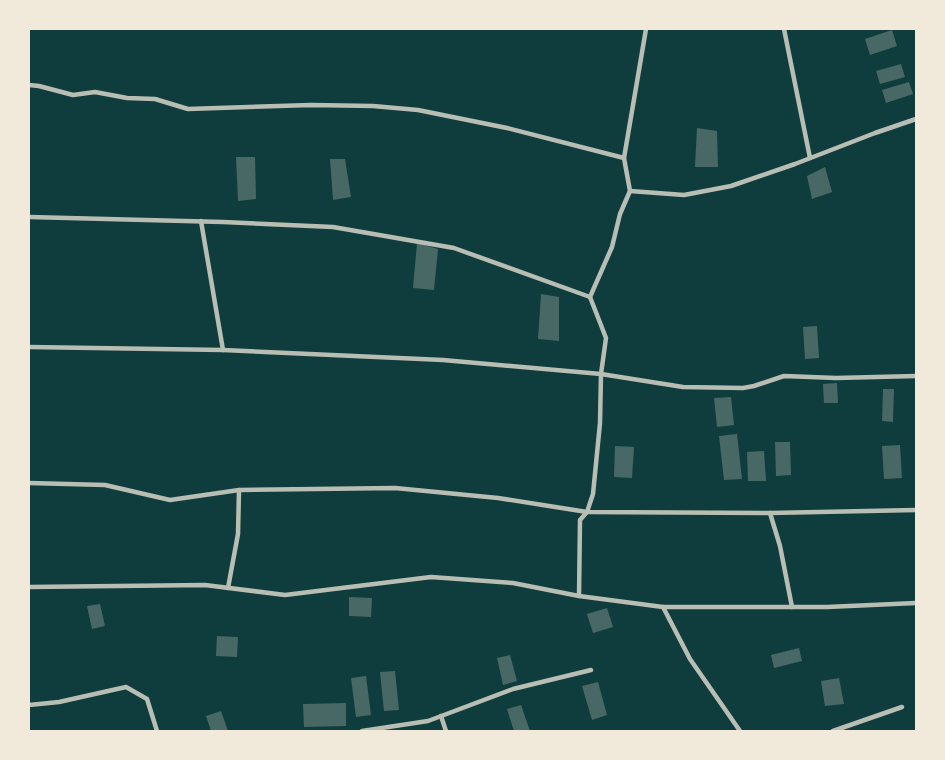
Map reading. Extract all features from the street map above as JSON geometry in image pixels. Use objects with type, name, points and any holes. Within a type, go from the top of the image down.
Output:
[{"type":"street","points":[[579,596],[580,520],[587,512],[593,494],[606,338],[590,297],[612,247],[620,214],[630,191],[624,158],[646,29]]},
{"type":"street","points":[[784,29],[810,158]]},
{"type":"street","points":[[29,85],[73,95],[95,92],[127,98],[154,99],[188,109],[311,105],[373,106],[418,110],[507,128],[624,158]]},
{"type":"street","points":[[630,191],[684,195],[731,186],[875,133],[916,120]]},
{"type":"street","points":[[29,216],[333,227],[454,248],[590,297]]},
{"type":"street","points":[[201,221],[224,350]]},
{"type":"street","points":[[29,347],[224,350],[442,360],[602,374],[683,387],[743,388],[784,376],[836,378],[916,376]]},
{"type":"street","points":[[29,483],[105,485],[170,500],[239,490],[395,488],[498,498],[587,512],[770,513],[916,510]]},
{"type":"street","points":[[228,588],[238,534],[239,490]]},
{"type":"street","points":[[770,513],[780,546],[792,607]]},
{"type":"street","points":[[29,587],[205,585],[285,595],[431,577],[513,584],[579,596],[663,607],[792,607],[916,603]]},
{"type":"street","points":[[663,607],[690,660],[740,731]]},
{"type":"street","points":[[362,731],[428,721],[513,689],[591,670]]},
{"type":"street","points":[[29,705],[59,702],[126,687],[147,699],[157,731]]},
{"type":"street","points":[[833,731],[902,707]]},
{"type":"street","points":[[441,716],[446,731]]},
{"type":"building","points":[[892,30],[897,46],[870,55],[865,39]]},
{"type":"building","points":[[901,64],[905,77],[880,84],[876,71]]},
{"type":"building","points":[[909,82],[913,94],[886,103],[882,90]]},
{"type":"building","points":[[697,128],[717,131],[718,167],[695,167]]},
{"type":"building","points":[[236,157],[255,157],[256,199],[238,201]]},
{"type":"building","points":[[330,159],[345,159],[351,197],[333,200]]},
{"type":"building","points":[[825,167],[832,192],[812,199],[807,176]]},
{"type":"building","points":[[417,243],[438,249],[434,290],[413,288]]},
{"type":"building","points":[[541,294],[559,297],[559,341],[538,339]]},
{"type":"building","points":[[817,326],[819,358],[805,359],[803,327]]},
{"type":"building","points":[[837,383],[838,403],[824,403],[823,384]]},
{"type":"building","points":[[883,389],[894,389],[893,422],[882,421]]},
{"type":"building","points":[[731,397],[734,425],[717,427],[714,398]]},
{"type":"building","points":[[737,434],[742,479],[724,480],[719,436]]},
{"type":"building","points":[[775,442],[790,442],[791,475],[776,476]]},
{"type":"building","points":[[900,445],[902,478],[884,479],[882,446]]},
{"type":"building","points":[[615,446],[634,447],[632,478],[614,477]]},
{"type":"building","points":[[764,451],[766,481],[748,481],[747,452]]},
{"type":"building","points":[[349,597],[372,598],[371,617],[349,616]]},
{"type":"building","points":[[100,604],[105,626],[92,629],[87,606]]},
{"type":"building","points":[[607,608],[613,627],[593,633],[587,614]]},
{"type":"building","points":[[217,636],[238,637],[237,657],[216,656]]},
{"type":"building","points":[[799,648],[802,661],[774,668],[771,655]]},
{"type":"building","points":[[510,655],[517,681],[503,685],[497,658]]},
{"type":"building","points":[[395,671],[399,710],[384,711],[380,672]]},
{"type":"building","points":[[366,676],[371,715],[356,717],[351,678]]},
{"type":"building","points":[[839,678],[844,704],[825,706],[821,681]]},
{"type":"building","points":[[598,682],[607,715],[592,720],[582,686]]},
{"type":"building","points":[[346,703],[346,726],[304,727],[303,704]]},
{"type":"building","points":[[521,705],[530,731],[514,731],[507,709]]},
{"type":"building","points":[[221,711],[228,731],[211,731],[206,716]]}]
